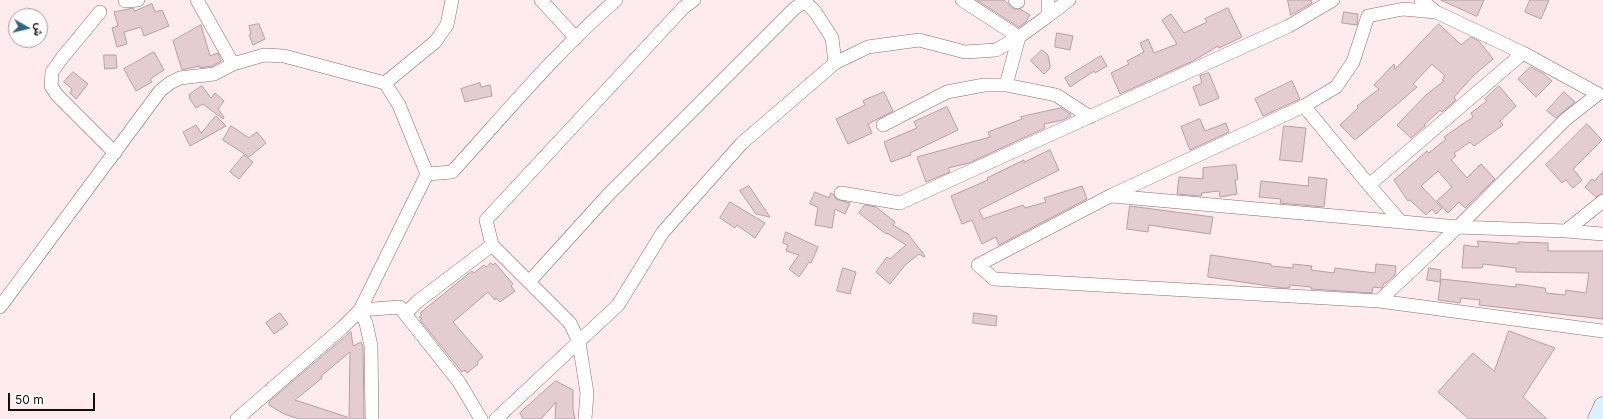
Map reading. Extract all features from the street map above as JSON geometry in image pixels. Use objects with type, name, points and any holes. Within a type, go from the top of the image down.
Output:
[{"type":"main road","points":[[1597,419],[1603,406]]},
{"type":"street","points":[[197,0],[233,64]]},
{"type":"street","points":[[385,83],[435,42],[446,25],[452,0]]},
{"type":"street","points":[[541,0],[576,38]]},
{"type":"street","points":[[427,174],[452,172],[546,68],[616,0]]},
{"type":"street","points":[[585,419],[587,393],[579,342],[570,323],[492,244],[486,220],[684,7],[694,0]]},
{"type":"street","points":[[962,0],[1019,37]]},
{"type":"street","points":[[1048,0],[1048,16]]},
{"type":"street","points":[[496,419],[618,304],[664,232],[742,143],[834,63],[868,47],[919,40],[965,52],[996,50],[1019,37],[1069,0]]},
{"type":"street","points":[[841,193],[900,203],[1289,26],[1334,0]]},
{"type":"street","points":[[1379,301],[1458,227],[1566,119],[1600,94],[1523,54],[1436,12],[1421,0]]},
{"type":"street","points":[[529,282],[607,196],[799,2],[805,1],[816,13],[832,38],[834,63]]},
{"type":"street","points":[[1436,12],[1403,9],[1368,16],[1353,62],[1336,88],[1304,106],[1112,196],[978,265],[994,279],[1379,301],[1603,331]]},
{"type":"street","points":[[100,12],[52,72],[51,86],[57,95],[114,152]]},
{"type":"street","points":[[1006,85],[1019,37]]},
{"type":"street","points":[[1369,185],[1523,54]]},
{"type":"street","points":[[0,307],[160,91],[170,83],[180,78],[214,74],[233,64],[264,55],[284,56],[385,83],[399,105],[427,174],[360,310],[243,417]]},
{"type":"street","points":[[883,125],[947,92],[984,85],[1006,85],[1056,95],[1090,117]]},
{"type":"street","points":[[1304,106],[1369,185],[1402,222]]},
{"type":"street","points":[[1112,196],[1458,227],[1566,230],[1603,234]]},
{"type":"street","points":[[1566,230],[1603,201]]},
{"type":"street","points":[[404,314],[417,302],[492,244]]},
{"type":"street","points":[[360,310],[400,307],[458,382],[481,419]]},
{"type":"street","points":[[360,310],[366,323],[371,346],[372,419]]},
{"type":"building","points":[[977,0],[1004,0],[1014,9],[1020,9],[1030,15],[1026,22],[1019,27]]},
{"type":"building","points":[[1288,0],[1311,0],[1312,3],[1291,15]]},
{"type":"building","points":[[1441,0],[1484,0],[1477,16]]},
{"type":"building","points":[[1530,0],[1549,0],[1541,19],[1525,12]]},
{"type":"building","points":[[152,4],[155,12],[162,10],[169,26],[144,36],[141,27],[124,32],[127,44],[117,47],[112,28],[118,26],[114,12],[133,8],[134,11]]},
{"type":"building","points":[[1228,8],[1242,37],[1219,48],[1218,46],[1193,61],[1120,94],[1111,73],[1129,64],[1127,61],[1144,52],[1140,43],[1148,39],[1154,53],[1177,44],[1162,20],[1171,14],[1184,33],[1207,22],[1205,19]]},
{"type":"building","points":[[1344,12],[1358,14],[1357,25],[1342,23]]},
{"type":"building","points":[[259,24],[265,39],[253,45],[249,35],[251,34],[249,26]]},
{"type":"building","points":[[1439,24],[1461,45],[1471,37],[1479,41],[1493,59],[1474,75],[1454,97],[1456,100],[1442,112],[1440,110],[1411,138],[1397,125],[1426,95],[1444,81],[1442,80],[1445,76],[1432,64],[1413,84],[1417,87],[1355,140],[1340,125],[1358,108],[1357,106],[1379,89],[1374,85],[1394,64],[1395,69]]},
{"type":"building","points":[[201,25],[210,56],[218,53],[221,61],[212,66],[200,68],[200,66],[182,70],[173,41]]},
{"type":"building","points":[[1057,33],[1073,36],[1070,50],[1055,47]]},
{"type":"building","points":[[1042,50],[1048,55],[1050,65],[1050,68],[1044,74],[1031,61]]},
{"type":"building","points":[[154,52],[164,70],[150,79],[152,82],[136,91],[124,69]]},
{"type":"building","points":[[104,55],[116,55],[117,68],[105,69]]},
{"type":"building","points":[[1101,56],[1107,66],[1095,73],[1094,71],[1070,87],[1065,78]]},
{"type":"building","points":[[1531,67],[1544,74],[1552,81],[1536,97],[1518,79]]},
{"type":"building","points":[[73,72],[88,84],[76,99],[70,93],[72,89],[64,82]]},
{"type":"building","points":[[1209,73],[1219,98],[1200,106],[1193,87],[1202,83],[1200,76]]},
{"type":"building","points":[[1292,81],[1300,99],[1263,116],[1255,99]]},
{"type":"building","points":[[480,83],[481,87],[490,85],[492,96],[465,102],[461,89]]},
{"type":"building","points":[[202,86],[211,98],[215,93],[224,101],[218,109],[224,117],[223,119],[203,104],[196,108],[190,99],[189,95]]},
{"type":"building","points":[[1499,86],[1516,106],[1500,121],[1503,125],[1474,146],[1470,142],[1454,153],[1456,156],[1451,160],[1467,178],[1481,164],[1495,179],[1465,208],[1459,202],[1448,213],[1437,201],[1452,187],[1438,171],[1421,186],[1442,208],[1436,214],[1432,209],[1426,215],[1410,200],[1408,201],[1394,180],[1427,151],[1429,153],[1446,139],[1444,137],[1473,117],[1471,113],[1487,101],[1485,99]]},
{"type":"building","points":[[884,92],[893,111],[868,124],[872,133],[848,144],[836,119],[865,105],[863,101]]},
{"type":"building","points":[[1564,92],[1575,102],[1556,118],[1547,111]]},
{"type":"building","points":[[947,107],[958,130],[910,153],[911,155],[891,162],[884,142],[917,128],[914,122]]},
{"type":"building","points":[[1061,108],[1071,116],[1063,120],[1044,124],[1045,128],[969,163],[948,168],[950,172],[926,182],[917,157],[990,137],[988,132],[1022,119],[1021,117]]},
{"type":"building","points":[[216,116],[226,126],[190,146],[183,132],[196,125],[201,133]]},
{"type":"building","points":[[1200,119],[1205,131],[1226,123],[1229,132],[1190,150],[1181,127]]},
{"type":"building","points":[[1587,124],[1602,140],[1573,169],[1582,180],[1573,188],[1566,180],[1562,183],[1546,165]]},
{"type":"building","points":[[231,126],[249,138],[257,132],[266,143],[249,157],[223,140]]},
{"type":"building","points":[[1284,126],[1306,128],[1302,162],[1280,160]]},
{"type":"building","points":[[1050,150],[1059,170],[979,210],[983,219],[1023,205],[1025,208],[1046,202],[1044,198],[1082,186],[1087,199],[999,245],[996,237],[982,244],[972,220],[962,224],[951,196],[988,180],[987,178],[1024,160],[1024,162]]},
{"type":"building","points":[[244,155],[253,162],[239,179],[230,172]]},
{"type":"building","points":[[1236,165],[1238,179],[1235,180],[1237,194],[1220,197],[1219,191],[1202,193],[1201,196],[1177,194],[1179,177],[1203,179],[1203,168]]},
{"type":"building","points":[[1603,172],[1603,193],[1596,197],[1585,187],[1592,179],[1594,181]]},
{"type":"building","points":[[1309,177],[1327,179],[1324,207],[1280,203],[1281,199],[1259,197],[1261,181],[1308,186]]},
{"type":"building","points":[[749,186],[770,217],[756,214],[740,191]]},
{"type":"building","points":[[815,192],[829,198],[831,193],[836,199],[850,203],[845,214],[835,209],[832,228],[815,225],[818,207],[810,204]]},
{"type":"building","points":[[730,202],[765,223],[755,238],[737,225],[735,228],[720,218]]},
{"type":"building","points":[[865,205],[876,207],[895,222],[893,225],[908,234],[925,256],[924,257],[919,254],[905,265],[890,284],[876,272],[887,257],[890,259],[906,245],[887,233],[886,234],[859,213]]},
{"type":"building","points":[[1130,206],[1213,217],[1210,234],[1149,225],[1148,232],[1127,229]]},
{"type":"building","points":[[786,232],[818,247],[811,263],[809,262],[799,277],[789,269],[799,255],[786,251],[788,245],[783,243]]},
{"type":"building","points":[[1478,241],[1518,244],[1518,242],[1548,243],[1548,251],[1603,251],[1603,319],[1479,305],[1480,300],[1461,298],[1460,303],[1438,300],[1441,279],[1516,287],[1516,284],[1545,288],[1546,293],[1565,295],[1566,290],[1586,293],[1589,273],[1516,272],[1516,268],[1483,264],[1482,268],[1462,268],[1464,245],[1478,247]]},
{"type":"building","points":[[1211,255],[1271,264],[1271,266],[1293,268],[1293,264],[1312,266],[1311,270],[1334,273],[1335,268],[1375,273],[1376,264],[1396,266],[1395,275],[1384,283],[1382,288],[1373,287],[1372,293],[1311,289],[1311,287],[1290,285],[1289,288],[1283,288],[1208,277]]},
{"type":"building","points":[[491,263],[493,265],[495,263],[513,284],[511,286],[515,291],[500,302],[496,298],[495,300],[488,292],[453,322],[483,357],[477,362],[478,364],[467,373],[465,370],[462,372],[420,320],[422,319],[419,317],[422,315],[420,313],[472,271],[474,273],[484,265],[486,267]]},
{"type":"building","points":[[843,268],[856,272],[850,294],[837,291]]},
{"type":"building","points":[[1429,268],[1441,270],[1440,282],[1427,280]]},
{"type":"building","points":[[280,313],[288,324],[274,334],[266,323]]},
{"type":"building","points":[[974,313],[997,316],[996,326],[973,323]]},
{"type":"building","points":[[1509,331],[1555,348],[1523,397],[1547,419],[1469,419],[1438,392],[1473,353],[1494,371]]},
{"type":"building","points":[[351,332],[353,346],[361,342],[363,347],[364,419],[349,419],[350,352],[295,400],[347,417],[347,419],[299,419],[284,414],[269,405],[269,402]]},
{"type":"building","points":[[556,381],[573,390],[573,409],[575,419],[555,419],[556,402],[541,419],[523,419],[520,413]]}]
